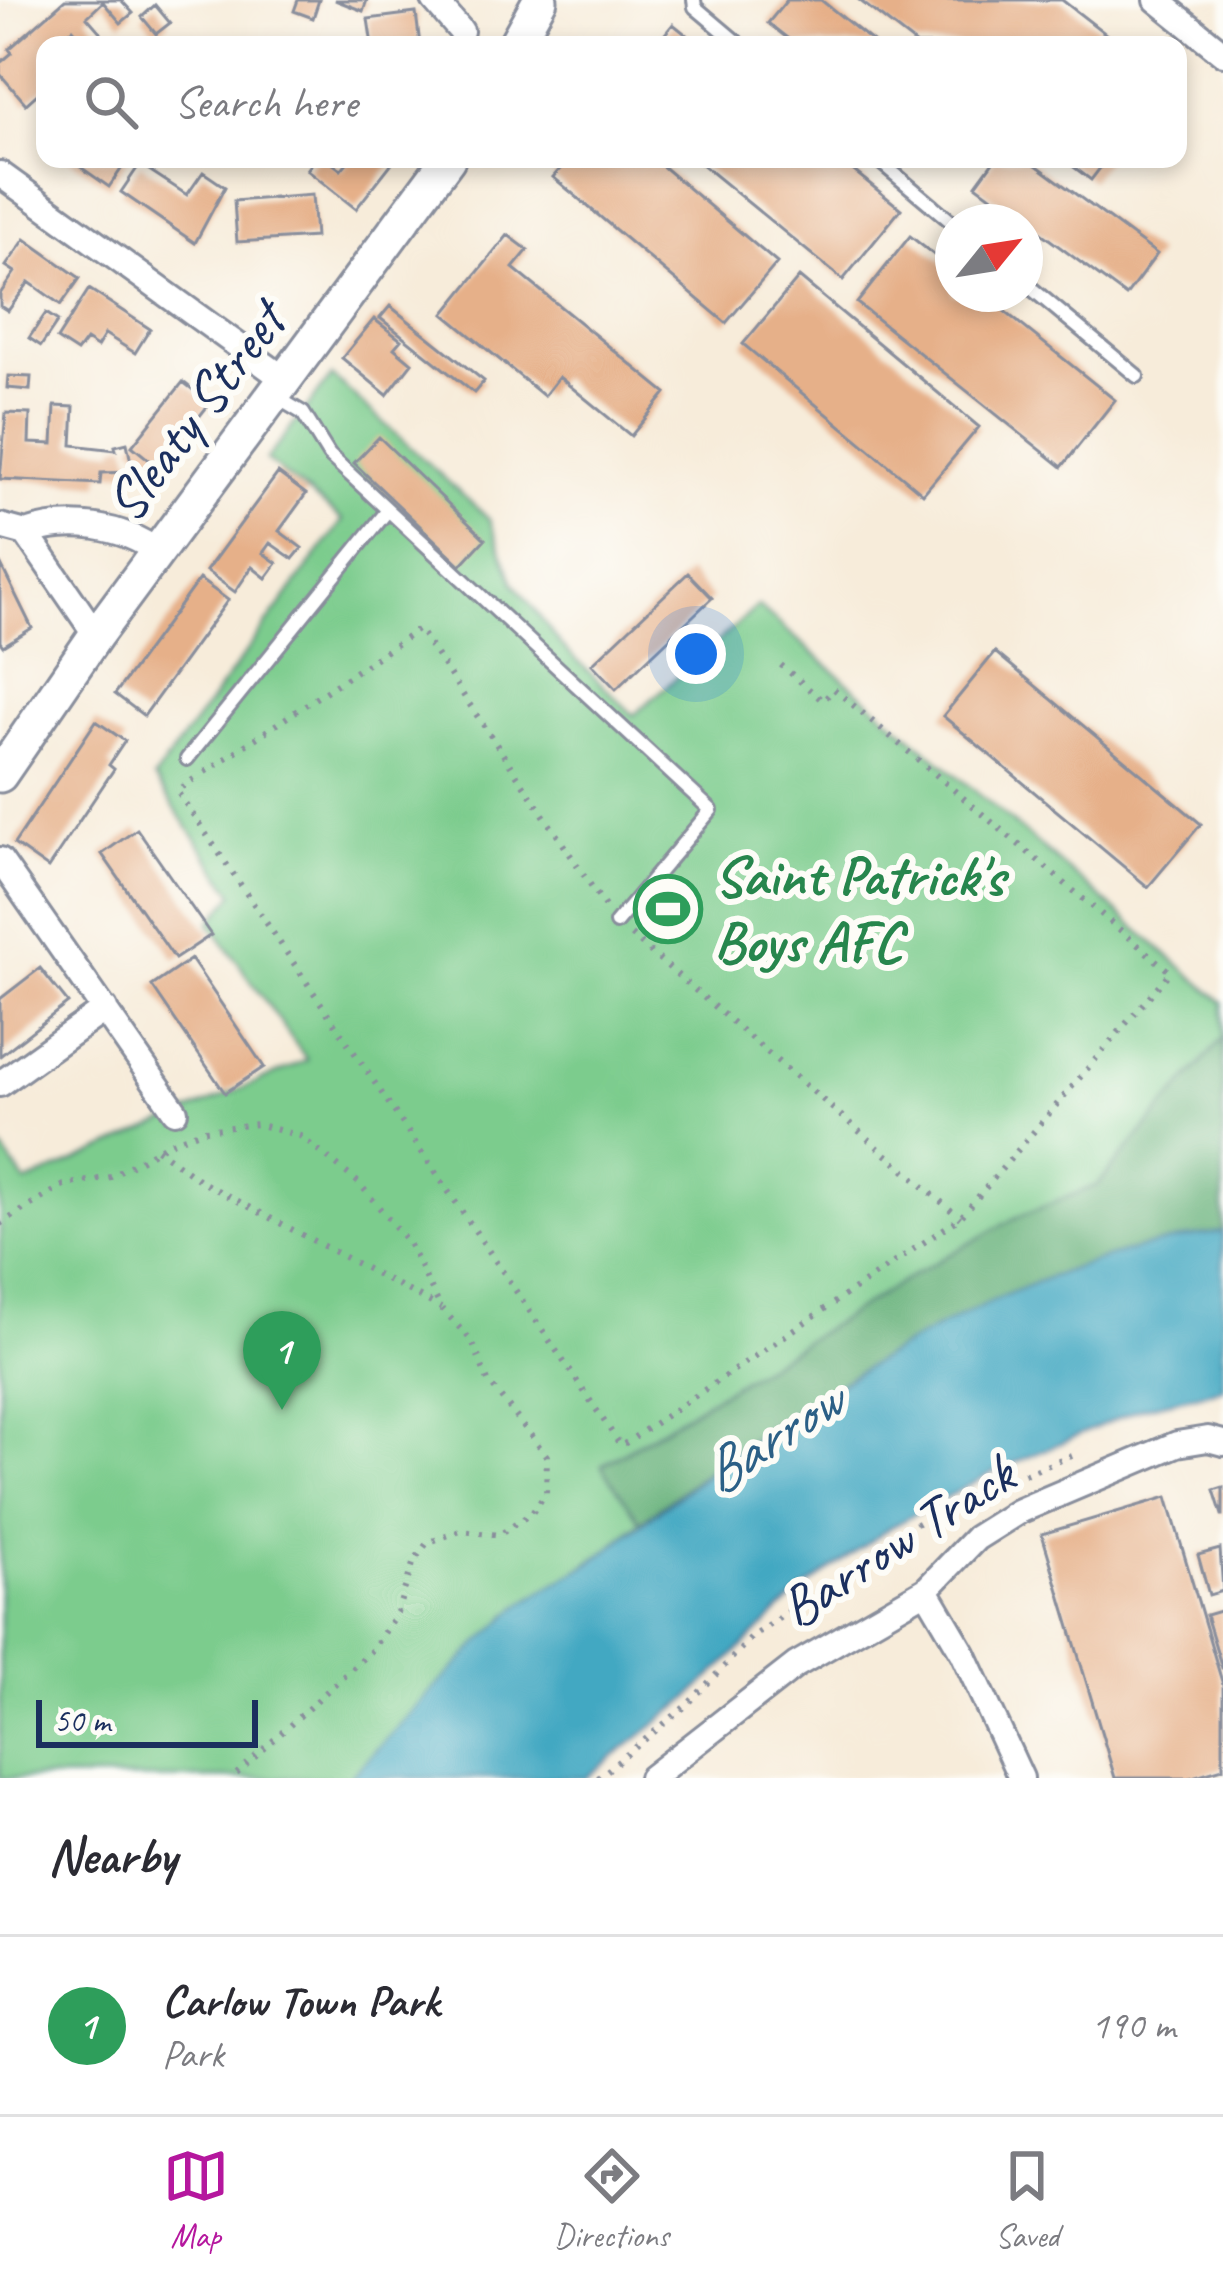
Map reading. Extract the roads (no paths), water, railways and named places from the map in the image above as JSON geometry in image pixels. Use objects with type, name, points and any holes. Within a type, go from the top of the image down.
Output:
[{"type":"street","points":[[434,0],[461,31]]},
{"type":"street","points":[[520,36],[540,0]]},
{"type":"street","points":[[1157,0],[1223,53]]},
{"type":"street","name":"Sleaty Street","points":[[0,775],[16,736],[281,389],[441,168]]},
{"type":"street","points":[[0,174],[281,389]]},
{"type":"street","points":[[0,526],[26,533],[52,524],[130,532],[158,552]]},
{"type":"street","points":[[26,533],[96,635]]},
{"type":"street","points":[[0,860],[175,1111]]},
{"type":"street","points":[[0,1084],[105,1009]]},
{"type":"street","name":"Barrow Track","points":[[651,1778],[796,1665],[926,1590],[976,1538],[1057,1492],[1177,1444],[1208,1439],[1223,1443]]},
{"type":"street","points":[[926,1590],[963,1653],[1022,1778]]},
{"type":"lane","points":[[694,0],[695,7],[729,36]]},
{"type":"lane","points":[[888,168],[935,208]]},
{"type":"lane","points":[[1043,298],[1137,376]]},
{"type":"lane","points":[[281,389],[303,413],[329,455],[711,810],[616,923]]},
{"type":"lane","points":[[187,758],[388,510]]},
{"type":"water","name":"Barrow","points":[[1223,1232],[1223,1389],[1141,1408],[996,1471],[889,1528],[800,1592],[686,1701],[586,1778],[349,1778],[520,1606],[596,1559],[820,1396],[975,1309],[1056,1275],[1139,1248]]},
{"type":"place","name":"Saint Patrick's Boys AFC","points":[[668,909]]},
{"type":"place","name":"Carlow Town Park","points":[[282,1410]]}]
